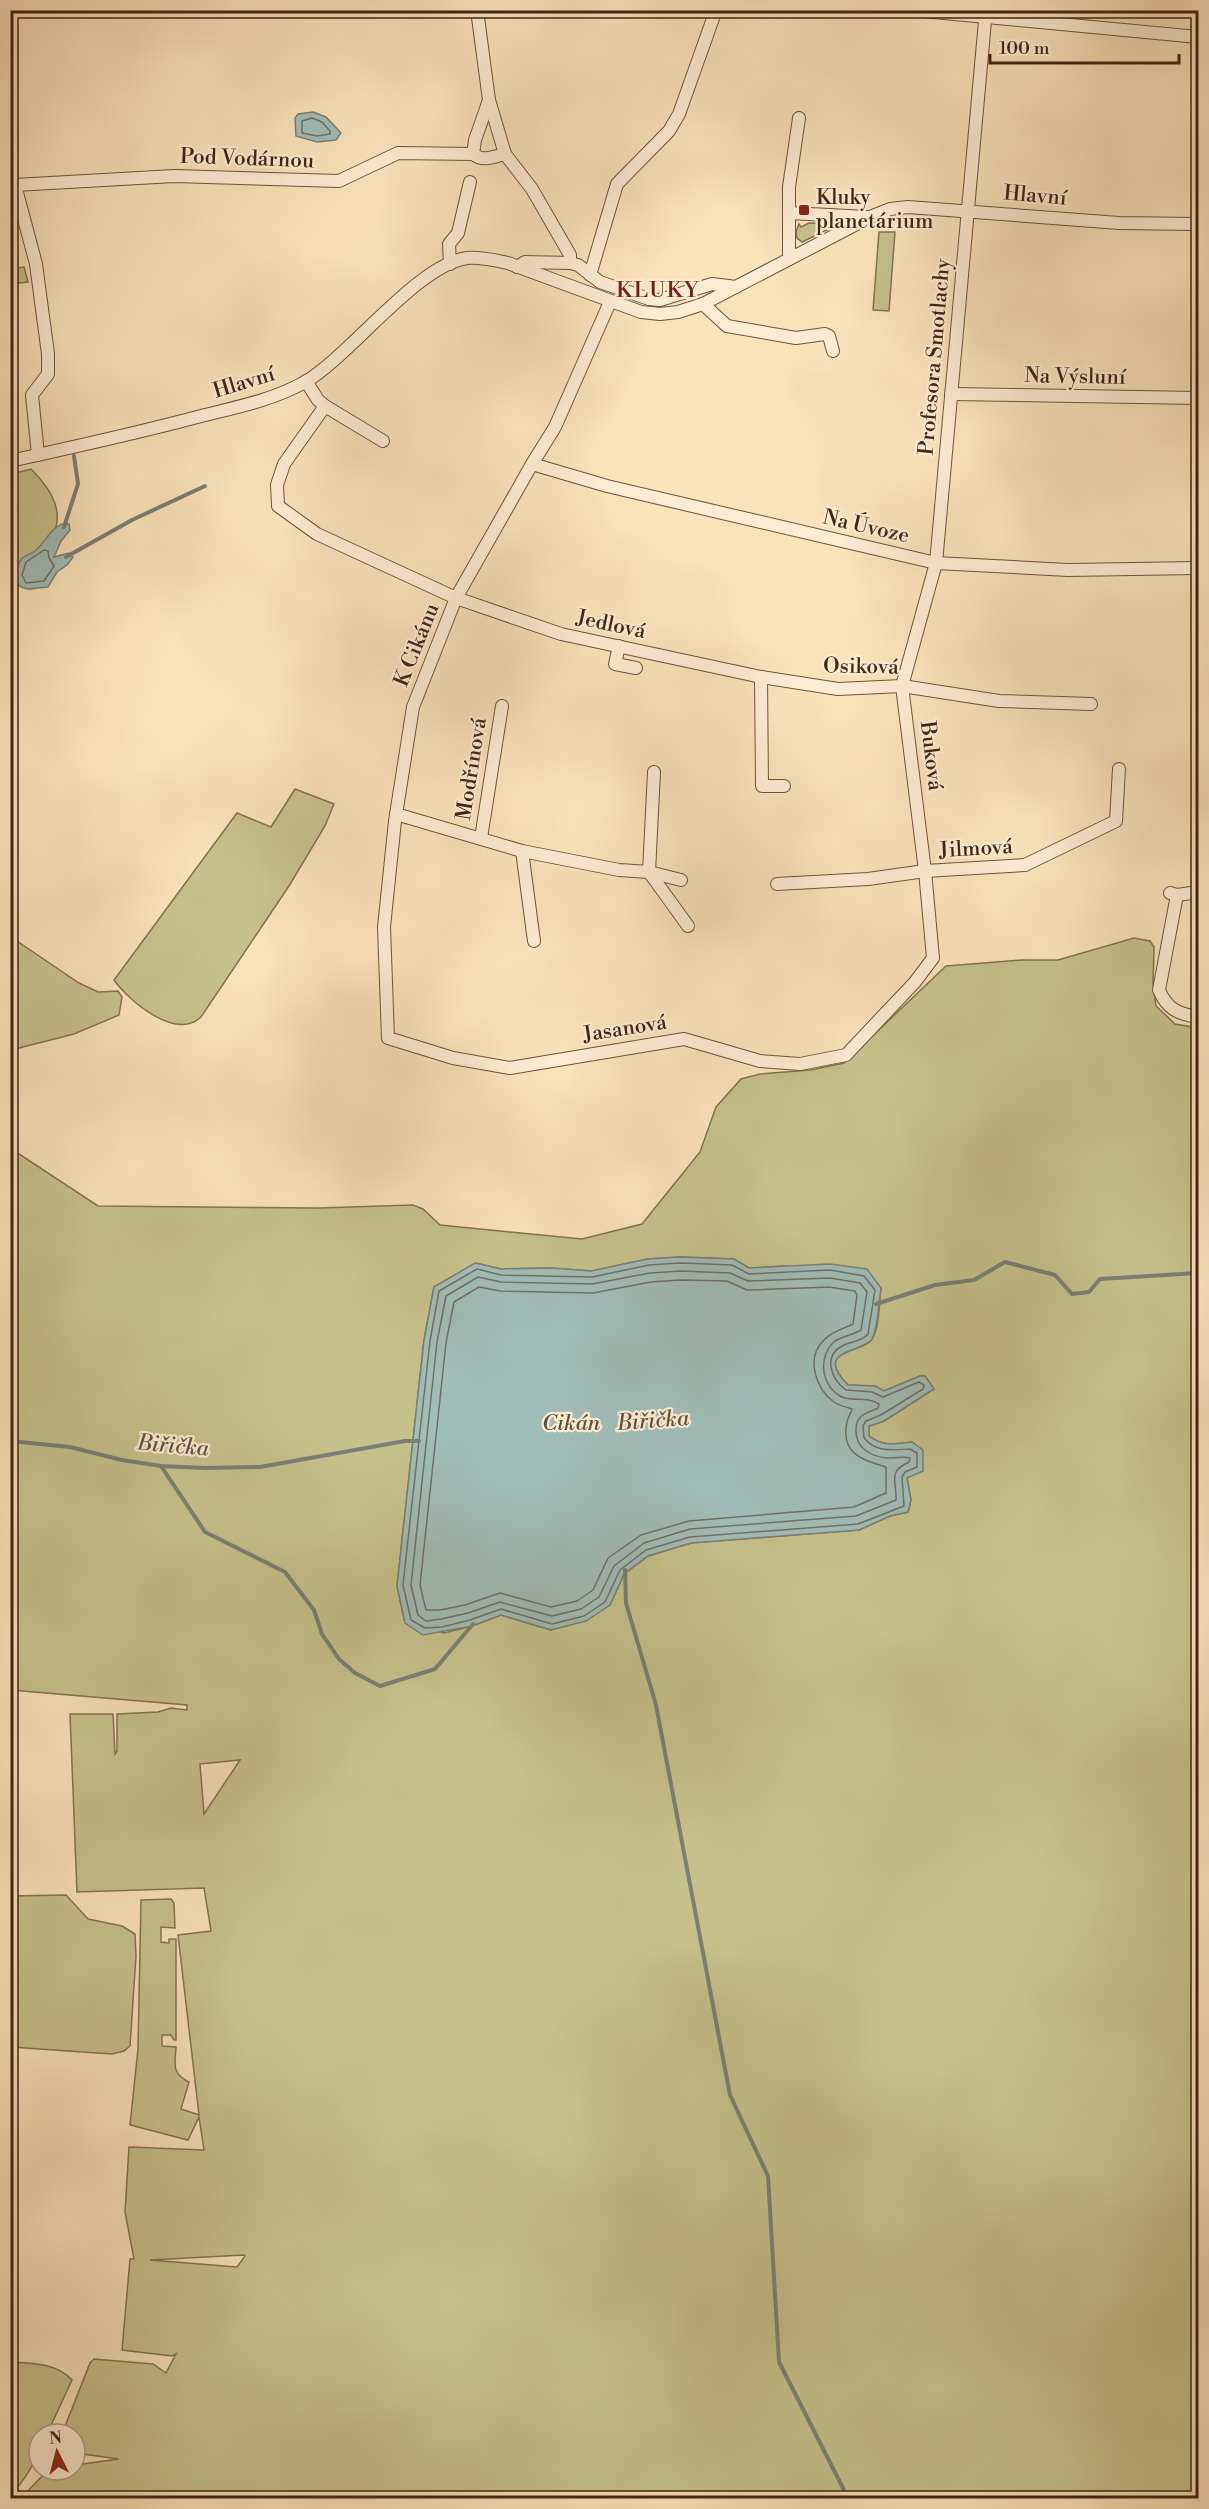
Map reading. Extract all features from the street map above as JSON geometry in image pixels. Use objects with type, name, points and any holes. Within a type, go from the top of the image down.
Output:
[{"type":"street","points":[[10,11],[16,10]]},
{"type":"street","points":[[477,10],[477,25],[489,100],[505,154],[532,189],[570,255],[570,263],[578,265],[600,282],[649,299],[660,300],[712,284],[738,287]]},
{"type":"street","points":[[590,276],[617,184],[669,131],[679,114],[716,10]]},
{"type":"street","points":[[912,10],[986,14],[1198,37]]},
{"type":"street","name":"Profesora Smotlachy","points":[[936,563],[986,14]]},
{"type":"street","points":[[473,154],[475,140],[489,100]]},
{"type":"street","points":[[789,259],[789,188],[799,118]]},
{"type":"street","name":"Pod Vodárnou","points":[[38,455],[32,395],[48,374],[48,354],[36,264],[13,186],[174,176],[339,181],[398,153],[473,154],[479,158],[505,154]]},
{"type":"street","points":[[450,264],[449,244],[458,233],[470,182]]},
{"type":"street","name":"Hlavní","points":[[10,461],[266,399],[306,381],[324,368],[410,290],[450,264],[466,258],[491,259],[610,302],[641,312],[660,314],[678,312],[703,304],[870,217],[890,209],[908,207],[1119,223],[1198,224]]},
{"type":"street","name":"Hlavní","points":[[789,213],[870,217]]},
{"type":"street","name":"Hlavní","points":[[517,267],[525,262],[570,263]]},
{"type":"street","name":"K Cikánu","points":[[388,1038],[384,927],[396,814],[413,707],[456,598],[555,427],[610,302]]},
{"type":"street","points":[[703,304],[727,326],[796,338],[825,334],[829,336],[833,351]]},
{"type":"street","points":[[306,381],[318,400],[325,406],[383,441]]},
{"type":"street","name":"Na Výsluní","points":[[951,394],[1198,398]]},
{"type":"street","name":"Jedlová","points":[[325,406],[284,464],[277,485],[278,506],[317,534],[456,598],[561,634],[761,677]]},
{"type":"street","name":"Na Úvoze","points":[[532,464],[608,486],[936,563],[1068,570],[1198,568]]},
{"type":"street","name":"Buková","points":[[933,958],[925,871],[902,686],[936,563]]},
{"type":"street","points":[[619,646],[615,664],[636,668]]},
{"type":"street","points":[[761,677],[762,786],[784,786]]},
{"type":"street","name":"Osiková","points":[[761,677],[838,689],[902,686],[999,701],[1091,704]]},
{"type":"street","name":"Modřínová","points":[[481,838],[502,706]]},
{"type":"street","name":"Jilmová","points":[[777,884],[868,879],[925,871],[1025,865],[1116,821],[1119,769]]},
{"type":"street","points":[[654,772],[649,872],[688,926]]},
{"type":"street","name":"Modřínová","points":[[396,814],[522,851],[619,870],[649,872]]},
{"type":"street","points":[[522,851],[534,941]]},
{"type":"street","points":[[649,872],[681,880]]},
{"type":"street","points":[[1198,892],[1173,894],[1159,990],[1164,1003],[1176,1012],[1198,1017]]},
{"type":"street","name":"Jasanová","points":[[388,1038],[453,1058],[510,1068],[684,1039],[760,1061],[800,1064],[846,1055],[915,982],[933,958]]},
{"type":"shaded area","points":[[809,223],[837,225],[802,242],[797,238],[796,232],[799,224],[801,227]]},
{"type":"shaded area","points":[[879,232],[895,232],[889,311],[873,310]]},
{"type":"shaded area","points":[[24,267],[28,282],[11,284],[11,269]]},
{"type":"shaded area","points":[[31,469],[46,486],[54,502],[57,517],[55,530],[39,556],[11,583],[11,474]]},
{"type":"shaded area","points":[[295,789],[334,804],[325,826],[289,886],[201,1017],[191,1023],[179,1024],[154,1015],[130,998],[114,980],[237,813],[271,827]]},
{"type":"shaded area","points":[[11,937],[79,983],[98,992],[118,991],[122,997],[119,1015],[74,1034],[11,1050]]},
{"type":"shaded area","points":[[1134,938],[1150,941],[1154,947],[1153,983],[1156,1006],[1175,1024],[1198,1028],[1198,2498],[21,2498],[36,2482],[87,2482],[87,2463],[119,2459],[87,2455],[87,2422],[67,2422],[90,2363],[94,2359],[153,2364],[166,2373],[176,2354],[172,2356],[122,2350],[130,2259],[134,2259],[125,2212],[129,2147],[204,2150],[199,2117],[188,2140],[130,2125],[138,2049],[141,1900],[171,1899],[174,1903],[175,1928],[161,1927],[161,1942],[169,1943],[169,1939],[176,1939],[176,2040],[171,2035],[162,2035],[162,2046],[176,2047],[175,2068],[183,2079],[189,2082],[181,2109],[199,2115],[178,1935],[211,1931],[204,1888],[77,1892],[70,1714],[113,1714],[115,1754],[117,1751],[117,1714],[158,1712],[171,1708],[187,1710],[187,1705],[11,1690],[10,1148],[98,1206],[318,1208],[413,1205],[423,1209],[440,1225],[582,1239],[642,1224],[700,1152],[716,1107],[741,1079],[760,1074],[811,1070],[844,1063],[946,966],[1022,960],[1058,960]],"holes":[[[680,1257],[734,1259],[749,1268],[784,1266],[881,1288],[878,1321],[872,1339],[867,1344],[837,1358],[835,1364],[838,1373],[848,1385],[874,1386],[884,1391],[925,1376],[934,1389],[884,1421],[869,1426],[869,1436],[879,1442],[890,1444],[912,1442],[907,1478],[911,1500],[908,1512],[890,1516],[859,1530],[691,1543],[648,1556],[624,1574],[610,1605],[551,1630],[501,1615],[444,1633],[405,1623],[397,1586],[424,1340],[434,1287],[476,1263],[501,1269],[551,1268],[592,1271],[648,1259]],[[240,1760],[204,1814],[200,1764]],[[244,2255],[237,2267],[150,2260]]]},
{"type":"shaded area","points":[[66,1895],[88,1919],[122,1926],[135,1934],[136,1956],[130,2046],[124,2051],[112,2054],[11,2047],[11,1896]]},
{"type":"shaded area","points":[[11,2362],[52,2367],[72,2380],[53,2422],[27,2422],[27,2474],[11,2496]]},
{"type":"water","points":[[313,112],[326,117],[341,133],[336,140],[317,142],[296,136],[295,118],[298,114]]},
{"type":"water","points":[[69,524],[70,530],[61,541],[54,557],[69,553],[73,557],[67,565],[57,572],[48,587],[28,589],[17,584],[16,575],[21,559],[35,551],[56,527]]},
{"type":"water","name":"Cikán","points":[[680,1257],[734,1259],[749,1268],[830,1264],[867,1269],[881,1288],[874,1334],[867,1344],[837,1358],[835,1365],[838,1373],[848,1385],[875,1386],[884,1391],[925,1376],[934,1389],[884,1421],[869,1426],[869,1436],[879,1442],[890,1444],[912,1442],[923,1450],[923,1471],[907,1478],[911,1500],[908,1512],[890,1516],[859,1530],[691,1543],[648,1556],[624,1574],[610,1605],[586,1621],[551,1630],[501,1615],[472,1626],[423,1635],[405,1623],[397,1586],[424,1340],[434,1287],[475,1263],[501,1269],[551,1268],[591,1271],[648,1259]]},
{"type":"waterway","points":[[64,527],[78,484],[74,456]]},
{"type":"waterway","points":[[66,557],[132,520],[205,486]]},
{"type":"waterway","name":"Biřička","points":[[876,1304],[935,1285],[974,1280],[1005,1262],[1055,1275],[1072,1294],[1089,1292],[1100,1279],[1198,1273]]},
{"type":"waterway","name":"Biřička","points":[[10,1441],[70,1447],[122,1460],[161,1466],[205,1468],[260,1467],[405,1441],[419,1441]]},
{"type":"waterway","points":[[161,1466],[205,1532],[285,1572],[314,1610],[322,1634],[339,1659],[355,1673],[380,1686],[435,1669],[473,1624]]},
{"type":"waterway","points":[[625,1570],[626,1603],[656,1705],[730,2095],[768,2176],[779,2362],[848,2498]]},
{"type":"place","name":"Kluky planetárium","points":[[804,210]]},
{"type":"district","name":"KLUKY","points":[[658,290]]}]
